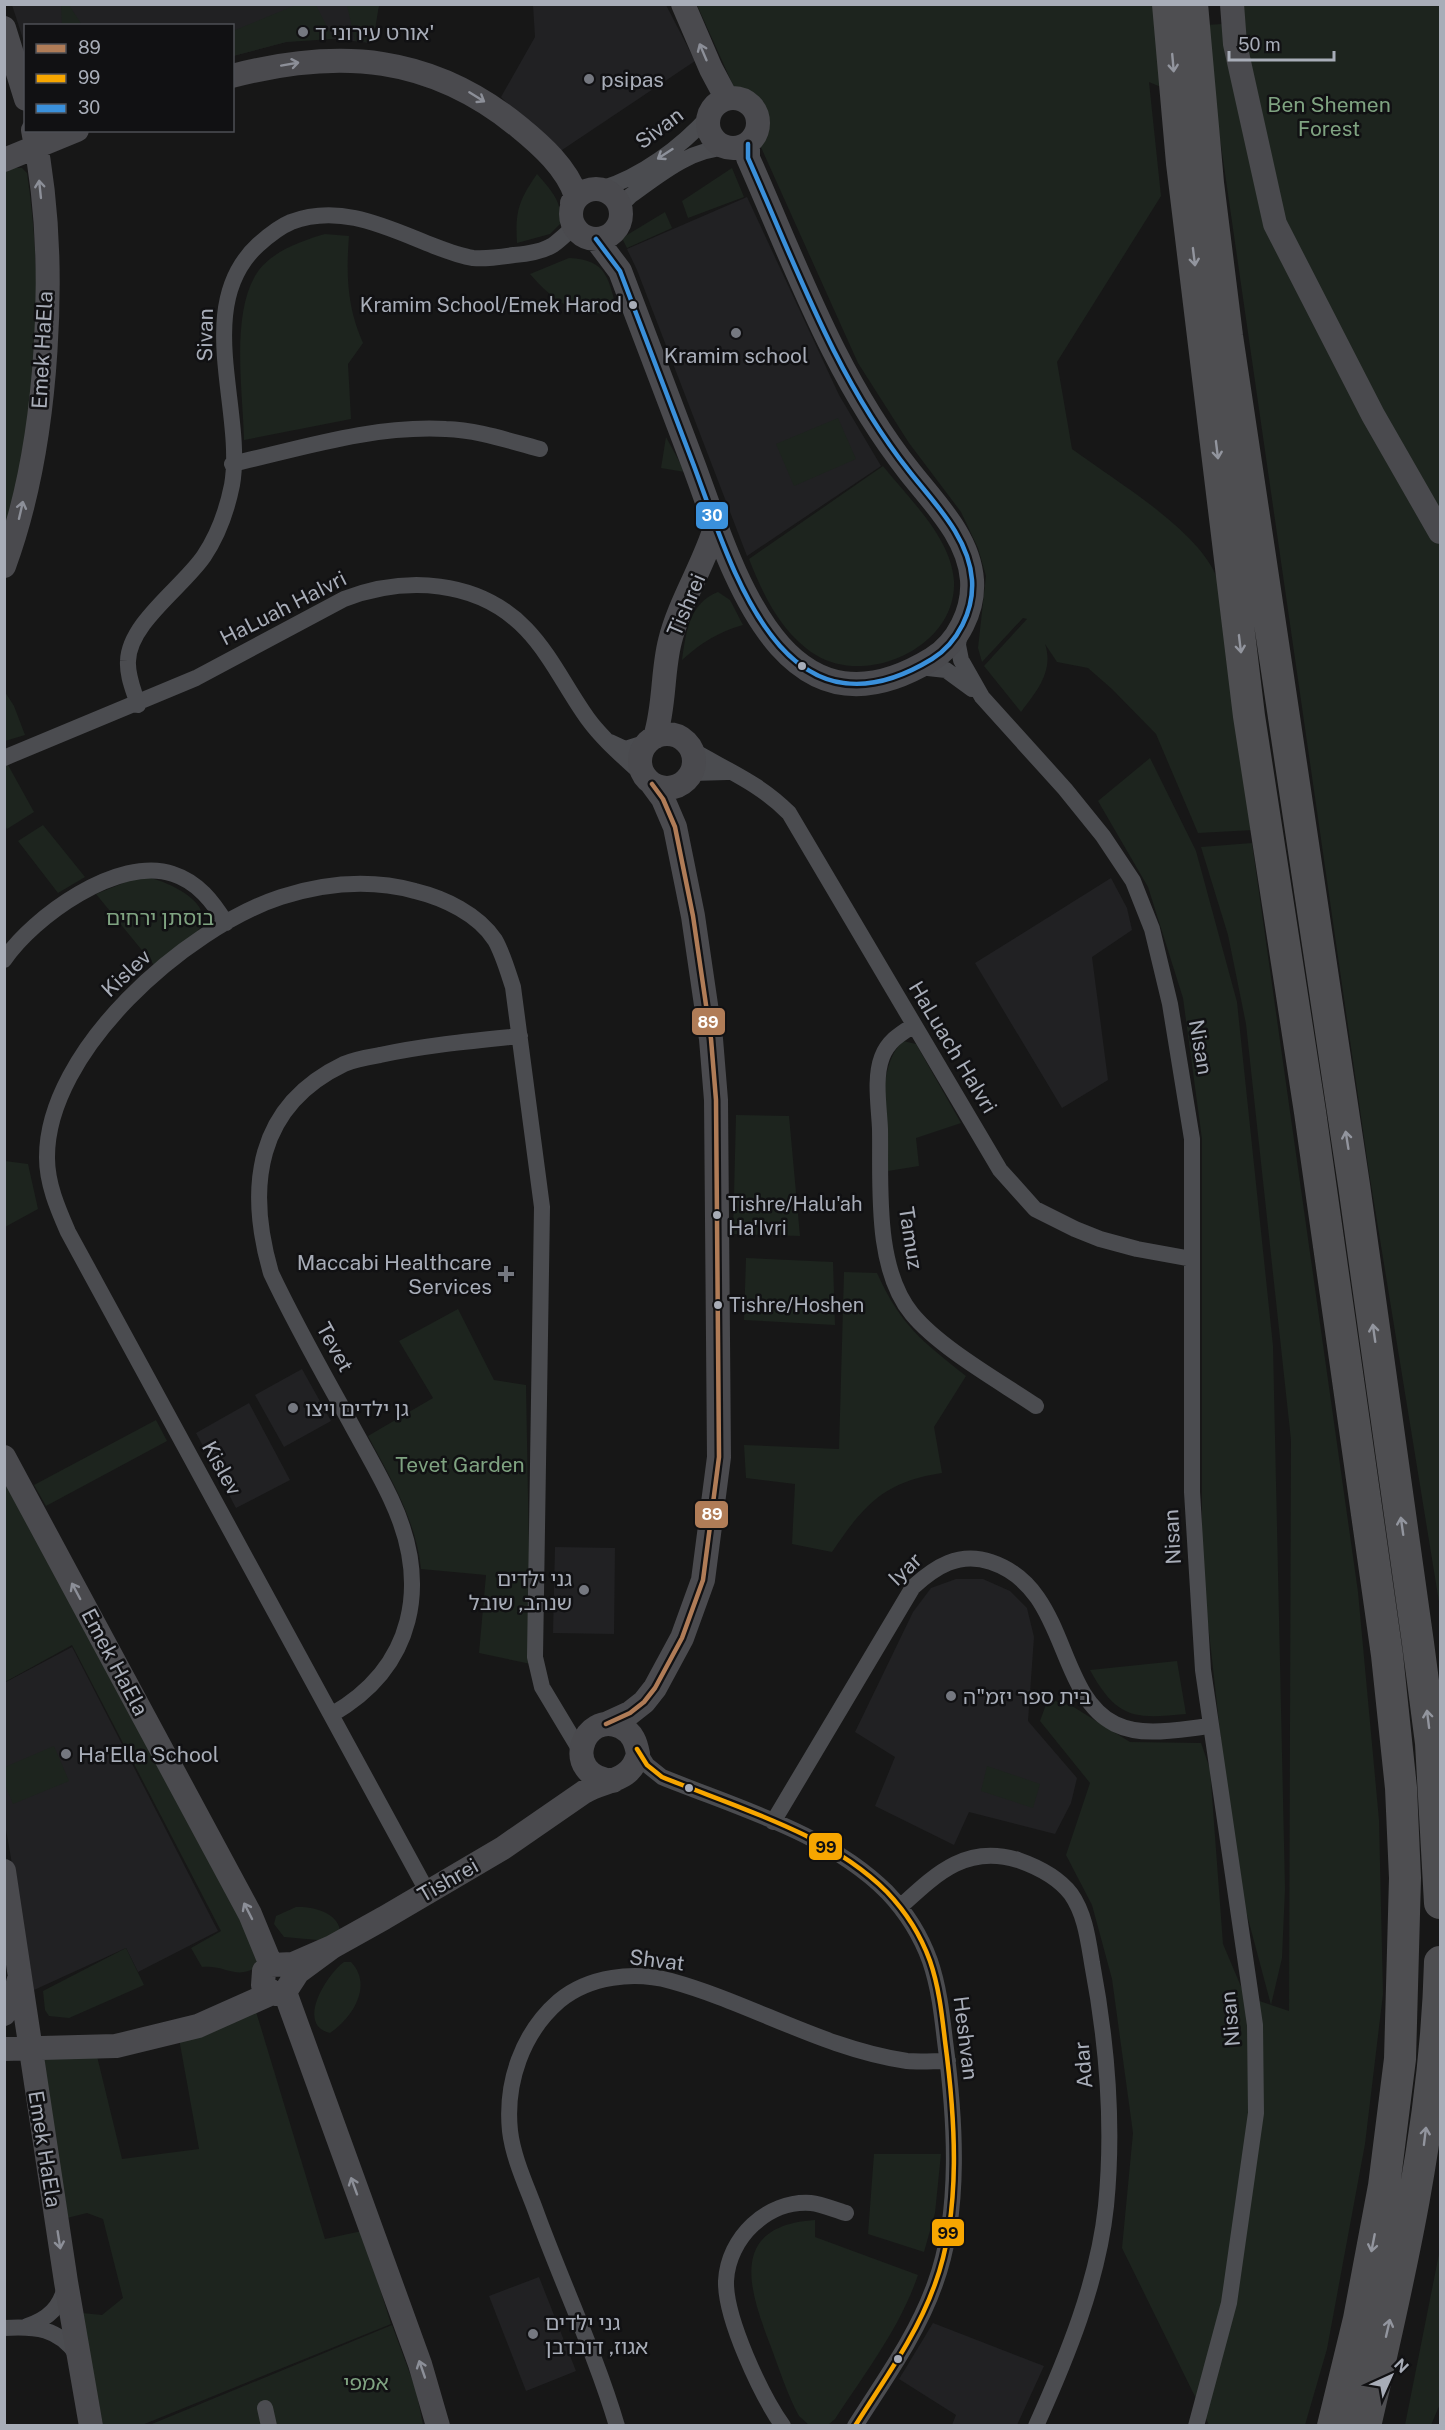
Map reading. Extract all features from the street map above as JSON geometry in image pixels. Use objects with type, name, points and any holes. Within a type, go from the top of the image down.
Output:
[{"type":"highway","points":[[1168,4],[1182,163],[1249,716],[1310,1112],[1386,1644],[1401,1788],[1404,1878],[1400,2058],[1384,2186],[1359,2319],[1333,2426]]},
{"type":"highway","points":[[1192,4],[1208,183],[1227,336],[1352,1174],[1420,1654],[1431,1743],[1440,1903]]},
{"type":"highway","points":[[1365,2426],[1404,2258],[1422,2163],[1433,2075],[1440,1962]]},
{"type":"highway","points":[[1377,2426],[1379,2364]]},
{"type":"street","points":[[683,4],[711,69],[727,99]]},
{"type":"street","points":[[1232,4],[1235,44],[1275,224],[1373,415],[1440,532]]},
{"type":"street","points":[[4,28],[24,93]]},
{"type":"street","points":[[234,76],[291,63],[352,59],[414,69],[444,79],[477,96],[531,136],[561,168],[573,186],[576,196],[572,203],[570,212],[574,227],[579,234],[596,239],[605,238],[617,229],[621,212],[614,196],[601,189],[585,191],[572,203]]},
{"type":"street","points":[[727,99],[746,101],[757,113],[758,130],[738,146],[720,145],[710,134],[709,116],[719,102],[727,99]]},
{"type":"street","name":"Sivan","points":[[601,189],[621,182],[681,144],[709,116]]},
{"type":"street","points":[[4,142],[24,141],[66,132]]},
{"type":"street","points":[[4,160],[35,138]]},
{"type":"street","name":"Emek HaEla","points":[[4,566],[30,473],[43,373],[47,286],[35,138]]},
{"type":"street","points":[[596,239],[620,271],[741,587],[774,642],[807,671],[828,680],[867,684],[898,677],[936,657],[960,628],[969,606],[972,579],[958,536],[885,438],[848,382],[748,158],[738,146]]},
{"type":"street","name":"Sivan","points":[[621,212],[624,201],[630,196],[690,157],[711,148],[738,146]]},
{"type":"street","name":"Sivan","points":[[138,705],[130,678],[128,661],[131,646],[140,629],[204,556],[225,512],[232,483],[232,464],[225,313],[238,269],[253,250],[271,234],[289,223],[312,215],[335,214],[358,217],[455,254],[474,258],[529,253],[552,246],[574,227]]},
{"type":"street","points":[[232,464],[353,436],[415,428],[476,432],[540,449]]},
{"type":"street","name":"Tishrei","points":[[651,740],[660,721],[669,642],[707,555],[716,525]]},
{"type":"street","points":[[689,594],[707,582],[723,578],[741,587]]},
{"type":"street","name":"HaLuah HaIvri","points":[[4,758],[138,705],[216,668],[344,599],[368,590],[428,585],[457,590],[483,599],[506,612],[525,628],[604,738],[649,781]]},
{"type":"street","name":"Nisan","points":[[960,628],[958,645],[961,660],[982,697]]},
{"type":"street","name":"Nisan","points":[[919,667],[946,670],[982,697],[1065,789],[1103,836],[1133,880],[1152,929],[1176,1035],[1192,1139],[1192,1492],[1203,1670],[1255,2025],[1256,2113],[1229,2302],[1196,2426]]},
{"type":"street","name":"Tishrei","points":[[664,687],[689,761]]},
{"type":"street","points":[[604,738],[625,749],[670,734],[689,761]]},
{"type":"street","points":[[651,740],[640,760],[649,781],[663,799],[675,827],[701,963],[716,1100],[719,1457],[703,1580],[682,1638],[655,1688],[644,1702],[630,1713],[588,1733],[582,1756],[592,1775],[601,1780],[616,1780],[630,1772],[636,1764],[637,1747],[655,1688]]},
{"type":"street","points":[[649,781],[669,788],[689,761]]},
{"type":"street","points":[[675,827],[676,808],[689,761]]},
{"type":"street","name":"HaLuach HaIvri","points":[[689,761],[739,775]]},
{"type":"street","name":"HaLuach HaIvri","points":[[689,761],[739,775],[770,794],[789,813],[1000,1170],[1035,1209],[1100,1239],[1192,1259]]},
{"type":"street","points":[[4,960],[48,915],[71,899],[96,885],[136,872],[171,873],[185,879],[202,891],[226,923]]},
{"type":"street","name":"Kislev","points":[[427,1891],[68,1232],[50,1185],[47,1158],[52,1121],[64,1086],[81,1056],[101,1028],[159,971],[226,923],[280,898],[350,883],[391,885],[433,895],[460,908],[478,922],[495,940],[513,987],[542,1207],[534,1643],[536,1668],[550,1702],[571,1731],[582,1756]]},
{"type":"street","name":"Tamuz","points":[[914,1025],[888,1044],[878,1073],[882,1224],[891,1270],[899,1294],[912,1314],[924,1326],[956,1352],[1036,1406]]},
{"type":"street","name":"Tevet","points":[[331,1715],[350,1704],[364,1692],[394,1657],[411,1613],[413,1577],[403,1529],[392,1499],[271,1273],[261,1241],[258,1209],[259,1175],[263,1150],[285,1108],[300,1093],[343,1064],[397,1051],[520,1036]]},
{"type":"street","name":"Emek HaEla","points":[[4,1457],[250,1914],[277,1979],[420,2364],[438,2426]]},
{"type":"street","name":"Iyar","points":[[773,1822],[913,1587],[929,1572],[946,1563],[965,1558],[984,1560],[1004,1566],[1021,1577],[1035,1593],[1081,1687],[1095,1709],[1115,1724],[1133,1730],[1156,1732],[1211,1726]]},
{"type":"street","name":"Kislev","points":[[550,1702],[560,1714],[572,1721],[587,1727],[601,1726]]},
{"type":"street","points":[[601,1726],[625,1729],[637,1747]]},
{"type":"street","name":"Heshvan","points":[[637,1747],[654,1772],[773,1822],[860,1868],[900,1907],[930,1961],[941,2004],[948,2061],[954,2161],[952,2200],[940,2269],[925,2309],[855,2426]]},
{"type":"street","name":"Tishrei","points":[[560,1808],[576,1786],[582,1756]]},
{"type":"street","name":"Heshvan","points":[[616,1780],[643,1776],[671,1781]]},
{"type":"street","name":"Tishrei","points":[[4,2049],[24,2046],[116,2046],[178,2033],[277,1979],[298,1972],[332,1947],[503,1848],[596,1785],[616,1780]]},
{"type":"street","name":"Adar","points":[[900,1907],[930,1880],[954,1863],[979,1855],[1004,1856],[1053,1876],[1071,1895],[1085,1922],[1104,2037],[1108,2093],[1106,2206],[1098,2249],[1081,2310],[1065,2357],[1036,2426]]},
{"type":"street","name":"Emek HaEla","points":[[4,1871],[20,1971],[24,2046],[90,2426]]},
{"type":"street","points":[[4,2014],[14,1998],[20,1971]]},
{"type":"street","name":"Shvat","points":[[617,2426],[602,2379],[550,2250],[510,2133],[510,2094],[520,2054],[544,2014],[566,1996],[591,1982],[630,1976],[668,1980],[719,1996],[833,2042],[867,2052],[909,2061],[948,2061]]},
{"type":"street","points":[[783,2426],[757,2379],[734,2325],[726,2283],[730,2258],[738,2241],[753,2224],[786,2205],[812,2203],[846,2212]]},
{"type":"street","points":[[27,2326],[48,2316],[57,2307],[66,2282]]},
{"type":"street","points":[[4,2328],[27,2326],[60,2336],[69,2344],[79,2359]]},
{"type":"street","points":[[265,2408],[269,2426]]},
{"type":"shaded area","name":"אורט עירוני ד'","points":[[12,5],[379,5],[370,43],[327,38],[286,42],[234,56],[234,24],[24,24],[24,42]]},
{"type":"shaded area","name":"psipas","points":[[533,5],[666,5],[695,61],[556,154],[501,97],[535,37]]},
{"type":"shaded area","name":"Kramim school","points":[[747,197],[839,395],[881,466],[747,556],[627,249]]},
{"type":"shaded area","points":[[1111,878],[1127,908],[1132,930],[1092,957],[1108,1080],[1062,1108],[975,963]]},
{"type":"shaded area","name":"גן ילדים ויצו","points":[[302,1369],[331,1421],[284,1447],[255,1395]]},
{"type":"shaded area","points":[[249,1403],[290,1480],[236,1508],[196,1433]]},
{"type":"shaded area","name":"גני ילדים שנהב, שובל","points":[[555,1547],[615,1548],[614,1634],[553,1633]]},
{"type":"shaded area","name":"בית ספר יזמ\"ה","points":[[956,1579],[983,1579],[1010,1591],[1027,1608],[1034,1637],[1028,1721],[1077,1778],[1071,1803],[1055,1834],[969,1812],[954,1845],[875,1806],[895,1757],[855,1732],[913,1612],[931,1588]]},
{"type":"shaded area","name":"Ha'Ella School","points":[[72,1647],[218,1931],[138,1972],[126,1948],[34,1990],[5,1824],[4,1683]]},
{"type":"shaded area","name":"גני ילדים אגוז, דובדבן","points":[[539,2277],[576,2371],[526,2391],[489,2296]]},
{"type":"shaded area","points":[[933,2323],[1044,2366],[1017,2425],[952,2425],[956,2415],[899,2379]]},
{"type":"green space","points":[[61,5],[69,5],[81,24],[62,24]]},
{"type":"green space","points":[[296,5],[316,5],[333,39],[286,42],[234,56],[234,31]]},
{"type":"green space","points":[[347,5],[379,5],[373,42],[355,41]]},
{"type":"green space","points":[[697,5],[1156,5],[1168,90],[1149,82],[1161,196],[1057,362],[1072,449],[1174,524],[1193,542],[1217,578],[1254,830],[1198,833],[1156,734],[1088,668],[1057,662],[1045,644],[1046,672],[1021,712],[984,666],[1027,619],[1023,618],[982,662],[978,648],[986,576],[978,548],[961,512],[909,443],[858,363]]},
{"type":"green space","name":"Ben Shemen Forest","points":[[1239,5],[1440,5],[1440,1608],[1369,1172],[1211,76],[1206,25],[1238,23]]},
{"type":"green space","points":[[22,168],[27,173],[34,240],[37,308],[30,410],[5,534],[4,172]]},
{"type":"green space","points":[[732,168],[744,197],[688,218],[682,201]]},
{"type":"green space","points":[[537,174],[558,202],[561,223],[550,234],[517,243],[520,206]]},
{"type":"green space","points":[[665,212],[672,228],[627,248],[622,238]]},
{"type":"green space","points":[[325,234],[349,236],[349,291],[354,317],[363,343],[348,364],[351,419],[244,440],[240,356],[243,313],[248,293],[255,276],[268,260],[296,244]]},
{"type":"green space","points":[[569,258],[592,263],[605,274],[618,313],[590,313],[568,306],[549,294],[530,274]]},
{"type":"green space","points":[[838,418],[856,459],[794,486],[776,444]]},
{"type":"green space","points":[[666,437],[685,472],[661,468]]},
{"type":"green space","points":[[883,466],[927,519],[945,549],[954,581],[951,604],[941,624],[925,641],[906,654],[883,663],[860,666],[837,664],[816,655],[793,636],[767,600],[749,559]]},
{"type":"green space","points":[[718,592],[730,600],[743,625],[710,639],[682,660],[685,640],[695,611],[708,597]]},
{"type":"green space","points":[[5,692],[14,706],[25,735],[5,741]]},
{"type":"green space","points":[[1150,758],[1196,851],[1237,1002],[1273,1346],[1285,1889],[1282,1958],[1271,2005],[1242,1896],[1227,1795],[1202,1569],[1202,1139],[1183,998],[1148,887],[1098,801]]},
{"type":"green space","points":[[8,765],[34,812],[7,829],[4,824],[4,766]]},
{"type":"green space","points":[[43,825],[85,877],[58,893],[18,841]]},
{"type":"green space","points":[[1252,843],[1358,1592],[1379,1820],[1383,1994],[1365,2144],[1327,2349],[1305,2425],[1209,2425],[1122,2248],[1133,2133],[1112,1979],[1092,1905],[1066,1855],[1090,1783],[1040,1721],[1048,1699],[1072,1706],[1130,1742],[1201,1743],[1210,1769],[1223,1944],[1245,1996],[1289,2011],[1291,1440],[1246,1024],[1228,935],[1201,847]]},
{"type":"green space","name":"בוסתן ירחים","points":[[147,877],[185,893],[200,908],[203,917],[201,926],[193,936],[154,965],[96,894],[136,878]]},
{"type":"green space","points":[[903,1041],[916,1044],[961,1123],[916,1138],[919,1166],[888,1171],[884,1121],[885,1084],[894,1053]]},
{"type":"green space","points":[[736,1115],[789,1116],[800,1236],[733,1234]]},
{"type":"green space","points":[[5,1161],[28,1164],[38,1209],[5,1227]]},
{"type":"green space","points":[[746,1258],[833,1262],[835,1325],[744,1320]]},
{"type":"green space","points":[[844,1272],[877,1273],[904,1320],[937,1353],[966,1376],[934,1427],[942,1473],[904,1483],[877,1498],[854,1521],[832,1552],[792,1544],[795,1484],[746,1478],[744,1445],[839,1449]]},
{"type":"green space","name":"Tevet Garden","points":[[458,1309],[494,1380],[526,1385],[531,1664],[479,1653],[486,1575],[421,1569],[408,1517],[394,1484],[368,1436],[433,1398],[399,1341]]},
{"type":"green space","points":[[156,1420],[167,1441],[46,1506],[34,1485]]},
{"type":"green space","points":[[5,1477],[253,1942],[260,1965],[252,1970],[238,1972],[202,1967],[191,1948],[221,1931],[72,1645],[5,1682]]},
{"type":"green space","points":[[1177,1661],[1186,1714],[1153,1716],[1129,1712],[1109,1698],[1090,1670]]},
{"type":"green space","points":[[54,1746],[69,1781],[13,1804],[5,1785],[5,1767]]},
{"type":"green space","points":[[987,1766],[1040,1784],[1033,1808],[981,1791]]},
{"type":"green space","points":[[296,1907],[323,1911],[334,1919],[340,1930],[329,1941],[284,1937],[274,1924],[276,1916]]},
{"type":"green space","points":[[126,1948],[144,1985],[69,2018],[49,2016],[45,2010],[43,1991]]},
{"type":"green space","points":[[344,1962],[351,1962],[358,1971],[360,1991],[352,2011],[330,2033],[320,2028],[315,2020],[315,2010],[323,1988]]},
{"type":"green space","points":[[254,2005],[325,2239],[362,2231],[391,2324],[142,2425],[103,2425],[82,2313],[102,2315],[123,2298],[103,2219],[87,2213],[67,2218],[39,2049],[96,2052],[122,2159],[199,2149],[178,2033]]},
{"type":"green space","points":[[874,2154],[941,2154],[935,2213],[924,2252],[868,2234]]},
{"type":"green space","points":[[815,2220],[815,2237],[918,2275],[892,2332],[835,2419],[828,2425],[809,2425],[799,2416],[787,2391],[763,2325],[752,2283],[752,2264],[757,2248],[768,2234],[787,2225]]},
{"type":"green space","points":[[1440,2249],[1440,2404],[1431,2425],[1405,2425]]},
{"type":"green space","name":"אמפי","points":[[392,2325],[416,2390],[423,2425],[147,2426]]},
{"type":"transit line","name":"30","points":[[596,239],[620,271],[727,553],[747,597],[772,636],[802,666],[837,682],[881,681],[932,659],[950,644],[963,625],[967,614],[972,580],[964,549],[949,521],[883,435],[859,398],[838,359],[748,158],[748,144]]},
{"type":"transit line","name":"89","points":[[606,1724],[630,1713],[644,1702],[655,1688],[682,1638],[703,1580],[719,1457],[716,1100],[711,1039],[693,916],[675,827],[663,799],[652,784]]},
{"type":"transit line","name":"99","points":[[637,1749],[647,1765],[662,1777],[781,1824],[838,1853],[864,1871],[900,1907],[912,1924],[930,1961],[936,1981],[949,2070],[954,2163],[949,2226],[944,2256],[928,2303],[899,2357],[855,2426]]},
{"type":"place","name":"אורט עירוני ד'","points":[[303,32]]},
{"type":"place","name":"psipas","points":[[589,79]]},
{"type":"place","name":"Kramim School/Emek Harod","points":[[633,305]]},
{"type":"place","name":"Kramim school","points":[[736,333]]},
{"type":"place","name":"Tishre/Halu'ah Ha'Ivri","points":[[717,1215]]},
{"type":"place","name":"Maccabi Healthcare Services","points":[[506,1274]]},
{"type":"place","name":"Tishre/Hoshen","points":[[718,1305]]},
{"type":"place","name":"גן ילדים ויצו","points":[[293,1408]]},
{"type":"place","name":"גני ילדים שנהב, שובל","points":[[584,1590]]},
{"type":"place","name":"בית ספר יזמ\"ה","points":[[951,1696]]},
{"type":"place","name":"Ha'Ella School","points":[[66,1754]]},
{"type":"place","name":"גני ילדים אגוז, דובדבן","points":[[533,2334]]}]
